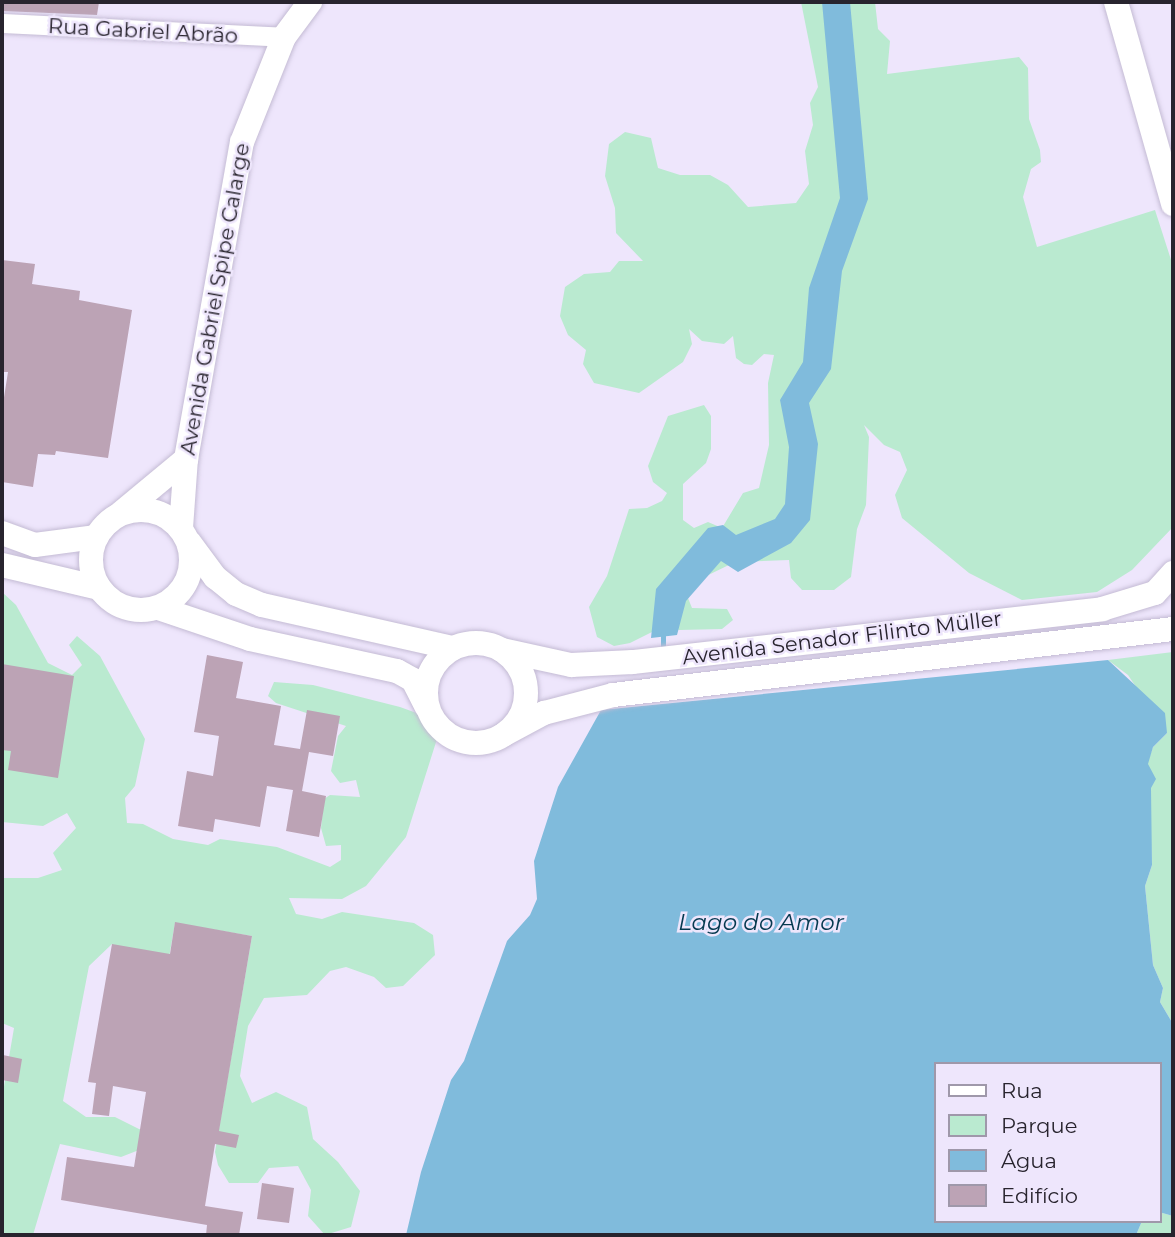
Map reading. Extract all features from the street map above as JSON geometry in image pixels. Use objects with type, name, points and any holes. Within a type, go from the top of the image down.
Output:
[{"type":"main road","name":"Avenida Gabriel Spipe Calarge","points":[[185,535],[186,459],[242,142],[284,37],[310,2]]},
{"type":"main road","points":[[1116,2],[1172,195]]},
{"type":"main road","points":[[99,588],[91,554],[96,537],[186,459]]},
{"type":"main road","points":[[2,565],[99,588],[124,608],[158,608],[250,639],[397,671],[413,680],[441,729],[464,742],[491,741],[515,724],[526,692],[518,668],[502,650],[486,644],[453,648],[262,605],[236,594],[215,577],[185,535],[153,510],[121,513]]},
{"type":"main road","points":[[2,533],[36,545],[96,537]]},
{"type":"main road","points":[[158,608],[172,601],[190,575],[185,535]]},
{"type":"main road","name":"Avenida Senador Filinto Müller","points":[[502,650],[581,665],[1102,609],[1155,593],[1173,573]]},
{"type":"main road","name":"Avenida Senador Filinto Müller","points":[[503,735],[544,713],[613,695],[1173,628]]},
{"type":"main road","points":[[429,712],[426,697],[432,668],[453,648]]},
{"type":"street","name":"Rua Gabriel Abrão","points":[[2,23],[284,37]]},
{"type":"green space","points":[[801,2],[875,2],[878,29],[890,41],[887,74],[1019,57],[1028,68],[1029,119],[1040,150],[1041,162],[1031,169],[1023,197],[1037,247],[1155,210],[1173,266],[1173,527],[1132,570],[1097,592],[1022,600],[969,573],[902,518],[895,495],[907,470],[900,452],[884,445],[864,425],[869,437],[866,505],[857,529],[851,577],[834,590],[802,590],[791,578],[789,560],[735,562],[694,582],[688,598],[692,608],[727,609],[733,620],[722,629],[679,630],[668,624],[630,643],[614,646],[597,637],[589,607],[607,576],[629,509],[647,508],[662,501],[667,493],[653,482],[648,466],[668,416],[704,405],[711,416],[711,449],[706,463],[683,484],[683,520],[694,528],[708,522],[722,528],[743,493],[759,488],[769,445],[768,383],[774,355],[764,354],[752,365],[744,364],[736,358],[733,336],[724,344],[702,341],[689,329],[692,344],[683,362],[639,393],[594,383],[583,364],[586,350],[568,335],[560,316],[565,287],[584,274],[610,272],[619,261],[643,261],[616,233],[615,208],[605,176],[609,144],[625,132],[651,138],[658,168],[680,175],[710,175],[728,185],[748,207],[796,203],[809,184],[805,151],[813,125],[810,103],[818,87]]},
{"type":"green space","points":[[2,592],[16,605],[48,663],[72,675],[82,665],[69,645],[77,636],[100,656],[145,739],[135,786],[125,798],[127,823],[143,824],[173,839],[208,845],[220,839],[277,847],[330,867],[341,860],[341,845],[326,846],[321,828],[324,799],[330,795],[360,797],[356,780],[340,783],[331,771],[338,736],[346,726],[276,703],[268,696],[274,682],[313,685],[400,707],[422,715],[437,739],[406,837],[366,886],[342,899],[289,898],[296,914],[322,919],[342,912],[414,923],[433,935],[435,955],[403,986],[386,988],[374,977],[346,967],[330,971],[307,995],[264,998],[248,1026],[240,1076],[252,1103],[276,1092],[307,1107],[313,1139],[338,1162],[360,1191],[351,1227],[325,1235],[308,1216],[311,1190],[298,1166],[269,1168],[258,1183],[229,1183],[218,1165],[215,1152],[252,936],[175,923],[158,1021],[112,944],[89,966],[63,1101],[86,1117],[115,1117],[139,1129],[175,1136],[121,1157],[60,1144],[33,1235],[2,1235],[2,1098],[14,1028],[2,1023],[2,878],[38,878],[62,870],[53,853],[76,828],[67,813],[43,826],[2,822]]},
{"type":"green space","points":[[1173,652],[1173,1024],[1160,1002],[1163,988],[1153,965],[1145,886],[1152,865],[1147,764],[1153,747],[1167,733],[1128,675],[1108,660]]},
{"type":"green space","points":[[1161,1213],[1173,1216],[1173,1235],[1136,1235],[1141,1223],[1161,1223]]},
{"type":"water","points":[[822,2],[850,2],[868,199],[842,271],[831,369],[809,403],[818,444],[810,520],[791,543],[738,572],[721,561],[686,601],[677,635],[651,638],[656,589],[708,528],[723,525],[736,535],[775,519],[785,504],[789,447],[780,400],[803,362],[809,288],[840,198]]},
{"type":"water","name":"Lago do Amor","points":[[1108,660],[1165,713],[1167,733],[1153,747],[1148,764],[1156,779],[1151,788],[1152,865],[1145,886],[1153,965],[1163,988],[1160,1002],[1173,1024],[1173,1216],[1161,1213],[1161,1062],[934,1062],[934,1223],[1141,1223],[1136,1235],[406,1235],[421,1172],[451,1080],[464,1061],[507,941],[530,915],[537,899],[534,861],[558,787],[601,710]]},
{"type":"building","points":[[2,2],[99,2],[97,15],[2,11]]},
{"type":"building","points":[[2,260],[35,264],[32,284],[80,291],[79,300],[132,310],[108,458],[56,451],[55,455],[38,454],[33,487],[2,482],[2,410],[8,372],[2,372]]},
{"type":"building","points":[[207,655],[243,662],[236,698],[281,706],[274,745],[300,749],[307,710],[340,716],[333,756],[309,752],[302,791],[326,796],[319,837],[286,831],[293,790],[267,786],[260,827],[215,819],[213,832],[178,826],[187,771],[213,776],[219,736],[194,732]]},
{"type":"building","points":[[2,664],[74,676],[58,778],[8,770],[11,751],[2,750]]},
{"type":"building","points":[[175,922],[252,936],[219,1131],[239,1135],[236,1148],[215,1144],[205,1206],[243,1212],[239,1235],[206,1235],[207,1225],[61,1200],[67,1157],[134,1167],[146,1092],[113,1086],[109,1116],[92,1114],[96,1083],[88,1082],[112,944],[170,954]]},
{"type":"building","points":[[3,1055],[22,1059],[18,1083],[2,1080]]},
{"type":"building","points":[[262,1183],[294,1188],[289,1223],[257,1219]]},
{"type":"waterway","points":[[663,632],[663,646]]}]
